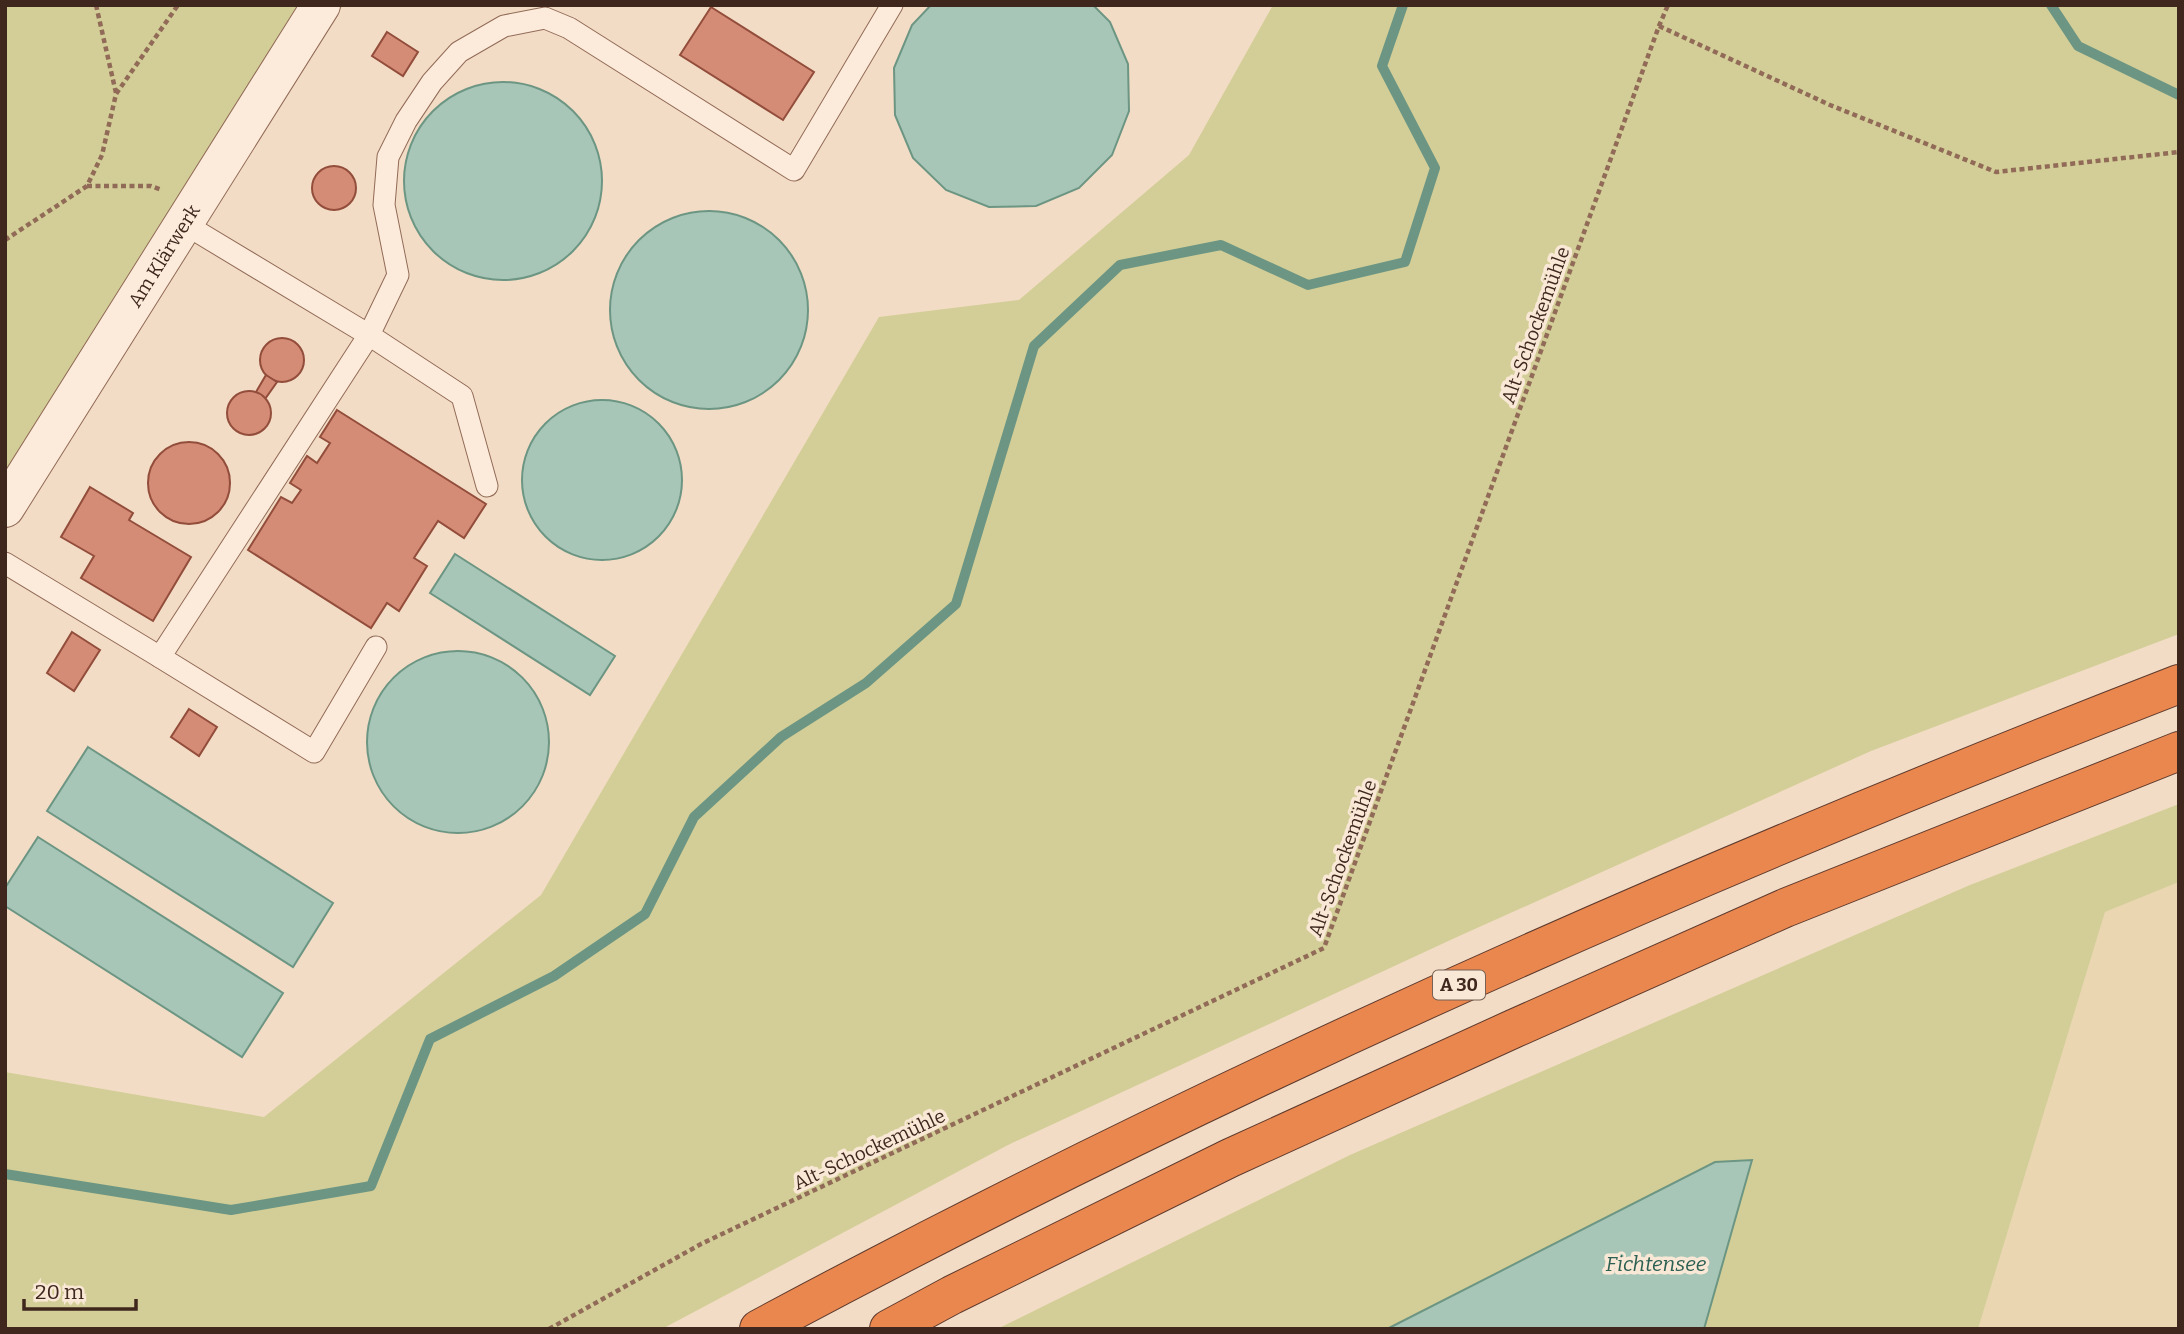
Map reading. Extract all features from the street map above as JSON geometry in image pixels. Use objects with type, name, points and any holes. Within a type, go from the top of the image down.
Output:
[{"type":"highway","name":"A 30","points":[[759,1329],[937,1234],[1203,1104],[1493,969],[1781,844],[2179,684]]},
{"type":"highway","points":[[889,1329],[952,1295],[1230,1158],[1513,1029],[1785,908],[2179,751]]},
{"type":"street","name":"Am Klärwerk","points":[[5,508],[321,5]]},
{"type":"lane","points":[[160,657],[369,335],[398,275],[384,205],[388,157],[425,91],[459,52],[504,26],[545,18],[569,28],[794,170],[892,5]]},
{"type":"lane","points":[[190,213],[462,396],[488,486]]},
{"type":"lane","points":[[5,563],[314,752],[376,647]]},
{"type":"path","points":[[96,5],[116,94]]},
{"type":"path","points":[[5,240],[87,186],[102,155],[116,94],[178,5]]},
{"type":"path","name":"Alt-Schockemühle","points":[[549,1329],[701,1244],[1324,948],[1668,5]]},
{"type":"path","points":[[1659,26],[1830,105],[1996,172],[2179,152]]},
{"type":"path","points":[[87,186],[151,186],[190,213]]},
{"type":"shaded area","points":[[5,5],[343,5],[38,491],[5,470]]},
{"type":"shaded area","points":[[1273,5],[2179,5],[2179,634],[1871,751],[1457,937],[1008,1145],[662,1329],[5,1329],[5,1072],[264,1117],[541,895],[879,317],[1019,300],[1189,155]]},
{"type":"shaded area","points":[[2179,804],[2179,882],[2105,912],[1978,1329],[1704,1329],[1751,1160],[1715,1162],[1387,1329],[997,1329],[1350,1155],[1970,885]]},
{"type":"shaded area","points":[[2179,882],[2179,1329],[1978,1329],[2105,912]]},
{"type":"water","points":[[931,5],[1093,5],[1110,22],[1128,64],[1129,111],[1112,155],[1079,188],[1036,206],[989,207],[946,190],[913,158],[895,115],[894,68],[912,25]]},
{"type":"water","points":[[503,82],[541,90],[573,111],[594,143],[602,181],[594,219],[573,251],[541,272],[503,280],[465,272],[433,251],[412,219],[404,181],[412,143],[433,111],[465,90]]},
{"type":"water","points":[[709,211],[747,219],[779,240],[800,272],[808,310],[800,348],[779,380],[747,401],[709,409],[671,401],[639,380],[618,348],[610,310],[618,272],[639,240],[671,219]]},
{"type":"water","points":[[602,400],[632,407],[658,424],[675,450],[682,480],[675,510],[658,536],[632,553],[602,560],[572,553],[546,536],[529,510],[522,480],[529,450],[546,424],[572,407]]},
{"type":"water","points":[[455,554],[615,656],[590,695],[430,593]]},
{"type":"water","points":[[458,651],[493,658],[509,666],[522,678],[534,691],[542,707],[549,742],[542,777],[534,793],[522,806],[509,818],[493,826],[458,833],[423,826],[407,818],[394,806],[382,793],[374,777],[367,742],[374,707],[382,691],[394,678],[407,666],[423,658]]},
{"type":"water","points":[[88,747],[333,903],[293,967],[47,811]]},
{"type":"water","points":[[38,837],[283,993],[242,1057],[5,906],[5,888]]},
{"type":"water","name":"Fichtensee","points":[[1752,1160],[1704,1329],[1387,1329],[1715,1162]]},
{"type":"building","points":[[711,7],[814,72],[783,120],[680,55]]},
{"type":"building","points":[[387,32],[418,52],[403,76],[372,56]]},
{"type":"building","points":[[334,166],[350,172],[356,188],[350,204],[334,210],[318,204],[312,188],[318,172]]},
{"type":"building","points":[[282,338],[297,345],[304,360],[297,375],[282,382],[267,375],[260,360],[267,345]]},
{"type":"building","points":[[266,375],[277,382],[265,399],[256,392]]},
{"type":"building","points":[[249,391],[264,398],[271,413],[264,428],[249,435],[234,428],[227,413],[234,398]]},
{"type":"building","points":[[337,410],[486,504],[464,538],[438,521],[414,558],[427,566],[399,611],[387,603],[371,628],[248,550],[281,497],[292,503],[301,490],[290,483],[307,456],[317,463],[330,443],[320,437]]},
{"type":"building","points":[[181,442],[197,442],[212,449],[223,460],[230,475],[227,499],[218,512],[197,524],[181,524],[166,517],[155,506],[148,491],[148,475],[155,460],[166,449]]},
{"type":"building","points":[[90,487],[133,513],[129,520],[191,557],[153,621],[81,578],[94,556],[61,537]]},
{"type":"building","points":[[72,632],[100,650],[74,691],[47,673]]},
{"type":"building","points":[[189,709],[217,727],[199,756],[171,737]]},
{"type":"waterway","points":[[5,1174],[231,1210],[371,1186],[430,1039],[554,976],[645,914],[694,817],[781,737],[866,683],[956,604],[1034,346],[1120,265],[1221,245],[1308,285],[1405,262],[1435,168],[1382,66],[1403,5]]},
{"type":"waterway","points":[[2051,5],[2078,46],[2179,95]]}]
